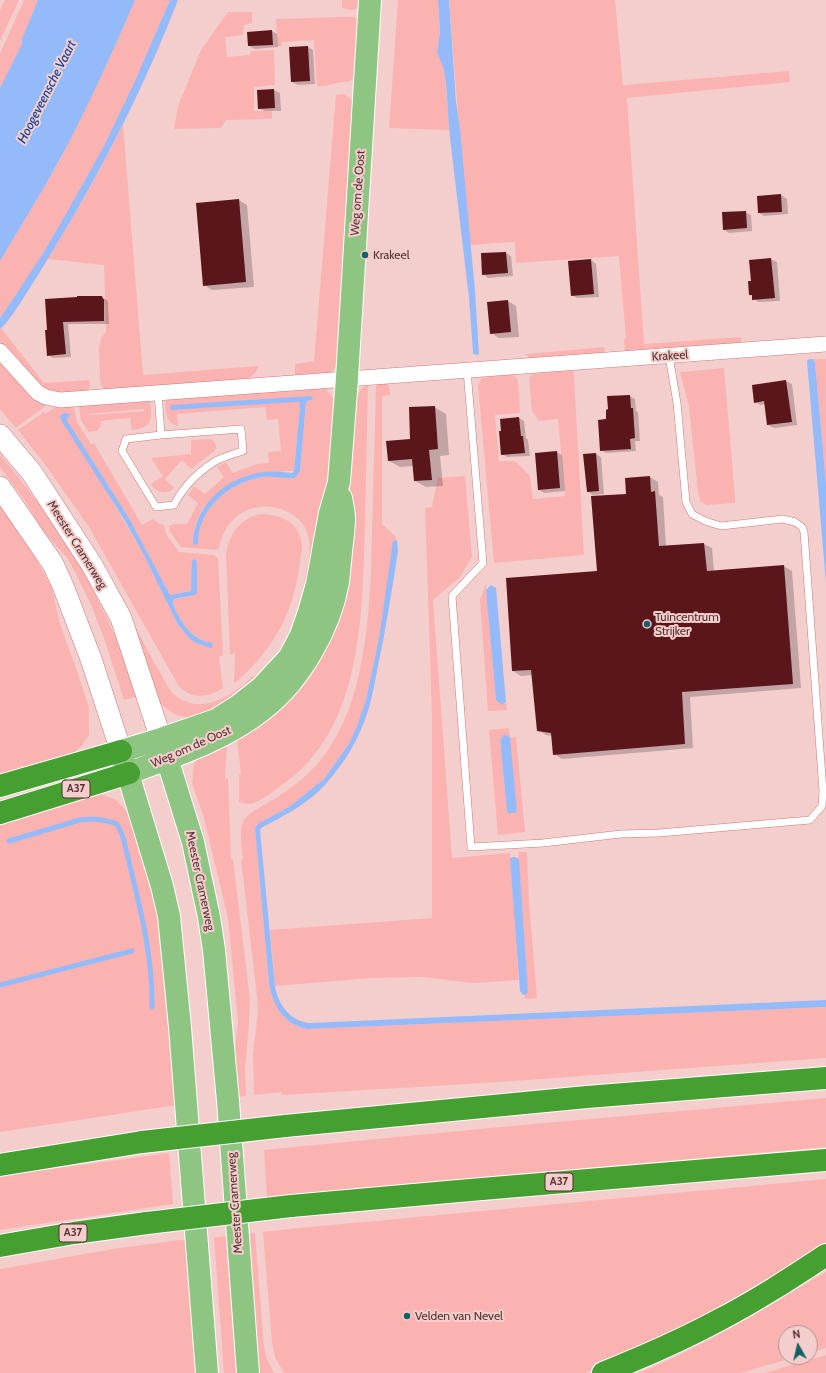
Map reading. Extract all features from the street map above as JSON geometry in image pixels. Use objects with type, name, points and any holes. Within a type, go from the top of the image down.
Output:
[{"type":"highway","name":"A37","points":[[0,786],[122,751]]},
{"type":"highway","name":"A37","points":[[0,813],[129,773]]},
{"type":"highway","points":[[0,1165],[142,1142],[285,1126],[587,1098],[826,1078]]},
{"type":"highway","name":"A37","points":[[0,1246],[74,1233],[291,1206],[826,1160]]},
{"type":"highway","points":[[603,1373],[673,1344],[720,1320],[826,1256]]},
{"type":"main road","name":"Weg om de Oost","points":[[122,751],[164,749],[229,732],[263,709],[291,682],[311,653],[330,611],[338,582],[344,518],[339,482],[347,378],[370,0]]},
{"type":"main road","name":"Meester Cramerweg","points":[[0,435],[32,473],[92,565],[121,618],[148,698],[192,842],[209,917],[214,950],[228,1101],[248,1373]]},
{"type":"main road","points":[[0,487],[53,564],[63,586],[91,659],[122,751],[162,886],[169,916],[172,939],[207,1373]]},
{"type":"main road","name":"Weg om de Oost","points":[[129,773],[164,749]]},
{"type":"street","name":"Krakeel","points":[[0,351],[35,389],[46,397],[60,400],[826,344]]},
{"type":"lane","points":[[467,370],[483,563],[452,596],[472,848],[536,844],[621,834],[659,833],[810,820],[822,806],[823,791],[804,532],[802,527],[795,522],[783,519],[721,526],[705,521],[692,514],[686,502],[677,403],[669,356]]},
{"type":"lane","points":[[158,392],[161,435]]},
{"type":"lane","points":[[241,429],[243,451],[215,462],[193,478],[181,492],[174,505],[156,507],[122,451],[126,439],[161,435],[241,429]]},
{"type":"shaded area","points":[[5,0],[19,0],[0,41],[0,10]]},
{"type":"shaded area","points":[[24,0],[38,0],[22,39],[22,44],[0,88],[0,54]]},
{"type":"shaded area","points":[[135,0],[170,0],[104,147],[55,234],[0,318],[0,261],[61,158],[106,66]]},
{"type":"shaded area","points":[[342,0],[361,0],[361,7],[351,10],[342,8]]},
{"type":"shaded area","points":[[398,0],[438,0],[440,32],[437,52],[444,70],[450,130],[389,128]]},
{"type":"shaded area","points":[[449,0],[615,0],[623,85],[789,71],[790,82],[627,98],[644,344],[741,337],[742,345],[625,352],[624,339],[626,338],[619,256],[516,263],[515,242],[470,245]]},
{"type":"shaded area","points":[[228,12],[252,12],[252,23],[244,25],[243,35],[225,37],[227,57],[250,55],[251,51],[274,50],[275,85],[254,87],[254,111],[272,111],[272,119],[226,120],[221,128],[174,129],[178,106],[201,50]]},
{"type":"shaded area","points":[[354,17],[359,22],[356,77],[349,81],[326,86],[317,86],[314,40],[282,42],[282,46],[277,46],[276,19]]},
{"type":"shaded area","points":[[344,94],[351,99],[353,103],[337,367],[327,375],[295,378],[295,364],[314,361],[336,95]]},
{"type":"shaded area","points":[[123,124],[143,375],[258,366],[254,374],[242,382],[106,392],[101,385],[99,348],[101,338],[106,332],[104,265],[48,259],[106,158]]},
{"type":"shaded area","points":[[1,328],[44,383],[89,380],[90,385],[87,393],[45,392],[0,345]]},
{"type":"shaded area","points":[[604,347],[605,354],[530,359],[526,354]]},
{"type":"shaded area","points":[[0,357],[51,402],[16,428],[0,409]]},
{"type":"shaded area","points":[[813,359],[826,359],[826,483],[815,363]]},
{"type":"shaded area","points":[[724,368],[735,503],[706,505],[700,501],[698,492],[689,407],[680,372]]},
{"type":"shaded area","points":[[572,370],[574,374],[584,555],[494,563],[478,385],[482,378],[514,374],[518,380],[520,413],[495,415],[499,461],[515,461],[530,476],[533,499],[565,496],[558,419],[539,421],[532,411],[529,378],[533,374]]},
{"type":"shaded area","points":[[386,382],[389,385],[390,395],[382,396],[382,524],[396,537],[396,540],[393,541],[379,638],[366,701],[358,726],[350,742],[324,779],[289,807],[261,822],[255,828],[269,983],[273,999],[280,1013],[292,1023],[307,1029],[826,1007],[826,1058],[500,1082],[282,1095],[282,1092],[254,1095],[253,1054],[258,1013],[241,859],[243,859],[241,829],[247,816],[292,787],[321,760],[336,738],[352,699],[359,676],[370,598],[376,383]]},
{"type":"shaded area","points":[[368,385],[362,594],[359,631],[353,666],[344,701],[329,733],[309,761],[282,785],[255,803],[250,804],[239,802],[239,775],[241,774],[237,739],[227,744],[225,779],[228,778],[231,859],[233,859],[250,1000],[245,1068],[246,1096],[235,1097],[233,1068],[238,1022],[228,918],[204,818],[192,783],[194,764],[200,754],[236,733],[345,555],[354,397],[356,397],[362,388]]},
{"type":"shaded area","points":[[322,387],[327,390],[335,401],[326,497],[310,585],[304,583],[308,564],[309,538],[306,529],[301,522],[286,511],[263,507],[253,508],[243,512],[228,526],[219,548],[215,550],[181,547],[170,532],[169,526],[173,524],[187,524],[198,503],[188,495],[194,486],[205,494],[224,477],[217,467],[226,462],[233,473],[257,464],[269,463],[268,452],[281,451],[278,419],[267,420],[265,407],[177,414],[178,426],[174,425],[168,419],[166,414],[165,405],[167,397]],"holes":[[[308,401],[306,403],[300,471],[298,474],[290,478],[269,477],[253,479],[230,490],[219,498],[204,518],[198,543],[194,530],[203,508],[234,481],[245,476],[264,472],[294,471],[300,405],[299,402],[296,402]]]},
{"type":"shaded area","points":[[149,400],[151,406],[151,417],[148,424],[140,429],[132,430],[130,418],[101,421],[101,426],[97,431],[88,432],[81,420],[79,406]],"holes":[[[144,409],[145,411],[89,415]]]},
{"type":"shaded area","points":[[72,403],[77,422],[91,444],[94,443],[142,525],[153,519],[164,525],[166,534],[179,552],[214,555],[218,558],[223,655],[219,657],[223,688],[211,694],[199,696],[188,693],[178,685],[89,527],[44,463],[18,430],[44,412],[45,414],[60,404]],"holes":[[[61,414],[67,418],[65,419],[129,518],[170,595],[191,591],[196,560],[197,593],[192,596],[174,599],[173,603],[179,617],[189,631],[198,638],[210,643],[189,638],[178,625],[144,555]]]},
{"type":"shaded area","points":[[210,439],[216,444],[216,449],[213,452],[191,469],[182,460],[165,479],[174,488],[168,492],[162,492],[153,487],[151,484],[163,476],[151,458],[191,454],[191,440]]},
{"type":"shaded area","points":[[0,454],[38,502],[83,571],[104,611],[138,696],[124,700],[105,641],[91,605],[76,574],[67,558],[43,531],[25,501],[0,467]]},
{"type":"shaded area","points":[[465,476],[472,557],[460,577],[433,600],[452,858],[510,853],[519,980],[473,983],[422,977],[373,978],[275,986],[270,930],[432,918],[432,714],[425,508],[432,507],[438,478]]},
{"type":"shaded area","points":[[0,499],[21,531],[52,588],[60,624],[89,708],[89,735],[74,753],[0,775]]},
{"type":"shaded area","points":[[263,514],[285,519],[298,531],[302,543],[302,550],[297,582],[285,619],[271,643],[262,656],[235,683],[235,652],[230,655],[226,553],[231,538],[238,526],[249,518]]},
{"type":"shaded area","points":[[486,583],[496,700],[505,704],[506,702],[507,710],[488,711],[480,600]]},
{"type":"shaded area","points":[[126,608],[169,689],[176,696],[186,702],[196,704],[217,701],[237,690],[253,676],[256,680],[209,713],[196,717],[183,717],[171,712],[159,701]]},
{"type":"shaded area","points":[[509,728],[510,737],[506,735],[500,740],[507,811],[508,813],[515,813],[510,738],[516,737],[525,832],[498,835],[489,730]]},
{"type":"shaded area","points":[[91,795],[103,795],[116,800],[133,818],[160,923],[177,1105],[0,1132],[0,825]]},
{"type":"shaded area","points":[[518,852],[527,852],[529,902],[537,998],[525,999],[525,994],[528,992]]},
{"type":"shaded area","points":[[826,1098],[826,1147],[505,1175],[267,1198],[264,1150]]},
{"type":"shaded area","points":[[169,1153],[173,1204],[0,1230],[0,1176]]},
{"type":"shaded area","points":[[826,1179],[826,1248],[713,1315],[646,1348],[585,1373],[284,1373],[275,1357],[272,1342],[263,1232]]},
{"type":"shaded area","points":[[255,1233],[264,1347],[267,1359],[274,1373],[257,1373],[246,1234]]},
{"type":"shaded area","points":[[228,1236],[239,1373],[224,1373],[214,1237]]},
{"type":"shaded area","points":[[188,1239],[198,1373],[0,1373],[0,1269],[119,1248]]},
{"type":"shaded area","points":[[826,1272],[826,1348],[818,1350],[818,1325],[778,1325],[778,1362],[740,1373],[639,1373],[711,1339]]},
{"type":"shaded area","points":[[826,1355],[826,1373],[764,1373],[792,1365],[818,1365],[818,1357]]},
{"type":"water","name":"Hoogeveensche Vaart","points":[[38,0],[135,0],[118,40],[60,159],[0,261],[0,88],[22,44],[22,39]]},
{"type":"water","points":[[170,0],[178,0],[164,36],[132,106],[97,175],[20,304],[0,329],[0,318],[42,255],[104,146],[135,81]]},
{"type":"water","points":[[438,0],[449,0],[456,102],[460,129],[475,291],[478,355],[473,354],[469,298],[450,138],[446,85],[444,70],[437,52],[440,32]]},
{"type":"water","points":[[809,359],[813,359],[815,363],[826,483],[826,583],[807,361]]},
{"type":"water","points":[[311,396],[313,399],[306,403],[300,471],[297,476],[294,478],[263,477],[251,480],[228,491],[210,508],[199,531],[198,544],[194,545],[195,529],[199,516],[215,495],[226,486],[237,479],[250,475],[264,472],[292,473],[294,471],[300,405],[299,402],[296,402],[171,410],[171,405]]},
{"type":"water","points":[[64,413],[70,414],[70,416],[66,419],[129,518],[170,595],[191,591],[192,561],[194,559],[196,560],[197,593],[195,595],[174,599],[173,603],[179,617],[190,632],[200,639],[212,643],[213,646],[211,648],[196,643],[189,638],[178,625],[144,555],[125,521],[61,420],[60,416]]},
{"type":"water","points":[[397,540],[398,551],[374,689],[359,734],[344,761],[316,794],[298,807],[260,830],[275,987],[277,994],[287,1012],[298,1020],[311,1023],[826,1000],[826,1007],[307,1029],[292,1023],[280,1013],[273,999],[269,983],[255,828],[261,822],[289,807],[324,779],[350,742],[366,700],[379,638],[393,541]]},
{"type":"water","points":[[491,585],[496,588],[506,702],[502,705],[496,700],[486,590]]},
{"type":"water","points":[[504,735],[510,737],[517,811],[515,813],[508,813],[507,811],[500,740]]},
{"type":"water","points":[[512,857],[519,859],[528,992],[527,994],[523,995],[520,991],[510,859]]},
{"type":"building","points":[[272,30],[273,45],[248,46],[247,32]]},
{"type":"building","points":[[308,46],[310,81],[291,82],[289,47]]},
{"type":"building","points":[[274,89],[275,108],[258,109],[257,90]]},
{"type":"building","points":[[781,194],[782,212],[758,213],[757,196]]},
{"type":"building","points":[[239,199],[246,282],[203,286],[196,203]]},
{"type":"building","points":[[746,211],[747,228],[723,230],[722,212]]},
{"type":"building","points":[[506,252],[508,273],[482,275],[481,253]]},
{"type":"building","points":[[771,258],[775,298],[752,300],[752,295],[749,295],[748,281],[751,281],[749,260]]},
{"type":"building","points":[[591,259],[594,294],[571,296],[568,261]]},
{"type":"building","points":[[77,296],[102,296],[104,299],[104,321],[63,322],[66,354],[47,356],[45,299]]},
{"type":"building","points":[[508,300],[511,332],[490,334],[487,302]]},
{"type":"building","points":[[786,380],[792,422],[767,425],[764,401],[754,403],[752,385]]},
{"type":"building","points":[[630,395],[631,408],[633,408],[635,438],[630,439],[631,449],[600,451],[598,420],[606,419],[606,410],[608,409],[607,396]]},
{"type":"building","points":[[435,406],[438,449],[429,450],[432,480],[414,481],[412,459],[388,461],[386,441],[410,439],[409,407]]},
{"type":"building","points":[[519,417],[525,453],[501,455],[499,431],[501,431],[500,419]]},
{"type":"building","points":[[557,451],[560,488],[538,490],[535,453]]},
{"type":"building","points":[[596,453],[599,491],[587,492],[583,454]]},
{"type":"building","points":[[650,476],[651,492],[655,491],[659,546],[704,543],[707,571],[784,565],[793,684],[682,692],[685,744],[553,755],[551,733],[537,731],[531,670],[512,671],[506,578],[597,571],[591,496],[626,494],[625,478]]},
{"type":"waterway","points":[[9,841],[80,820],[99,819],[117,824],[123,837],[143,921],[150,964],[152,1007]]},
{"type":"waterway","points":[[0,985],[132,951]]},
{"type":"place","name":"Krakeel","points":[[365,255]]},
{"type":"place","name":"Tuincentrum Strijker","points":[[647,624]]},
{"type":"place","name":"Velden van Nevel","points":[[407,1316]]}]
